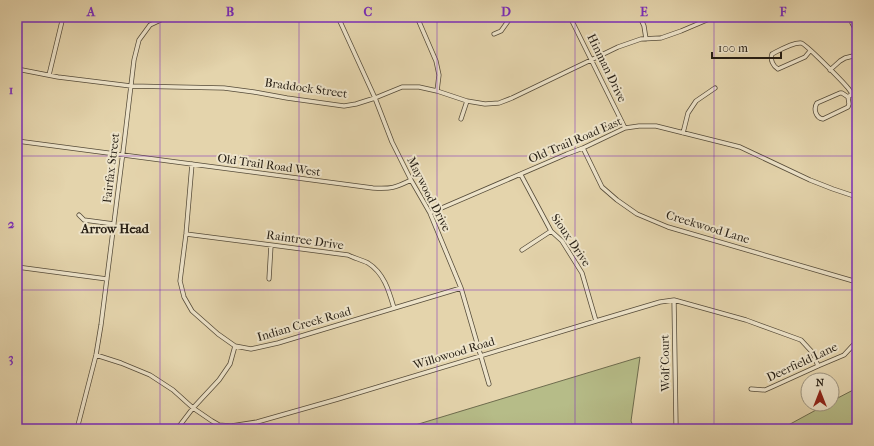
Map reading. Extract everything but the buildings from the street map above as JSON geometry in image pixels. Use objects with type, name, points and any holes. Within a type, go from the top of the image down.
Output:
[{"type":"street","points":[[49,75],[63,17]]},
{"type":"street","name":"Fairfax Street","points":[[77,429],[102,325],[134,60],[139,40],[150,25],[167,17]]},
{"type":"street","name":"Maywood Drive","points":[[338,17],[375,98],[392,142],[430,213],[461,288],[489,384]]},
{"type":"street","points":[[417,17],[436,62],[439,75],[437,90]]},
{"type":"street","points":[[494,34],[501,31],[511,17]]},
{"type":"street","name":"Hinman Drive","points":[[570,17],[626,128]]},
{"type":"street","points":[[640,17],[644,26],[646,39]]},
{"type":"street","name":"Braddock Street","points":[[17,69],[93,82],[131,86],[224,88],[344,106],[375,98],[402,87],[419,87],[437,90],[467,101],[484,104],[499,103],[618,47],[641,39],[661,38],[714,17]]},
{"type":"street","points":[[857,17],[852,23],[857,32]]},
{"type":"street","points":[[810,51],[805,57],[778,69],[774,66],[771,58],[772,54],[795,44],[803,44],[847,87],[857,100]]},
{"type":"street","points":[[830,70],[845,58],[857,55]]},
{"type":"street","points":[[683,133],[688,113],[696,101],[715,88]]},
{"type":"street","points":[[840,93],[848,97],[848,107],[823,119],[818,116],[815,109],[817,103],[840,93]]},
{"type":"street","points":[[848,97],[852,94]]},
{"type":"street","points":[[461,120],[467,101]]},
{"type":"street","name":"Old Trail Road East","points":[[430,213],[583,148],[626,128],[639,126],[656,126],[740,147],[833,189],[857,197]]},
{"type":"street","name":"Old Trail Road West","points":[[17,141],[373,188],[388,189],[411,180]]},
{"type":"street","name":"Creekwood Lane","points":[[583,148],[602,187],[637,214],[668,227],[857,282]]},
{"type":"street","name":"Indian Creek Road","points":[[192,164],[180,281],[184,297],[192,311],[218,334],[235,346],[251,349],[278,343],[461,288]]},
{"type":"street","name":"Sioux Drive","points":[[520,175],[551,231],[562,241],[582,273],[596,321]]},
{"type":"street","points":[[79,215],[84,220],[114,224]]},
{"type":"street","points":[[522,250],[551,231]]},
{"type":"street","name":"Raintree Drive","points":[[186,234],[348,255],[368,263],[381,275],[389,290],[394,308]]},
{"type":"street","points":[[269,279],[271,245]]},
{"type":"street","points":[[17,267],[107,279]]},
{"type":"street","name":"Willowood Road","points":[[96,355],[150,375],[173,390],[193,408],[219,425],[231,426],[257,422],[660,302],[674,300],[746,320],[801,340],[813,353],[818,366]]},
{"type":"street","name":"Wolf Court","points":[[674,300],[676,425]]},
{"type":"street","name":"Deerfield Lane","points":[[751,389],[765,390],[844,355],[857,341]]},
{"type":"street","points":[[177,429],[193,408],[220,380],[230,364],[235,346]]},
{"type":"green space","points":[[640,357],[631,421],[634,429],[402,429]]},
{"type":"green space","points":[[857,388],[857,429],[781,429],[812,412],[840,412],[840,397]]},
{"type":"district","name":"Arrow Head","points":[[115,228]]}]
